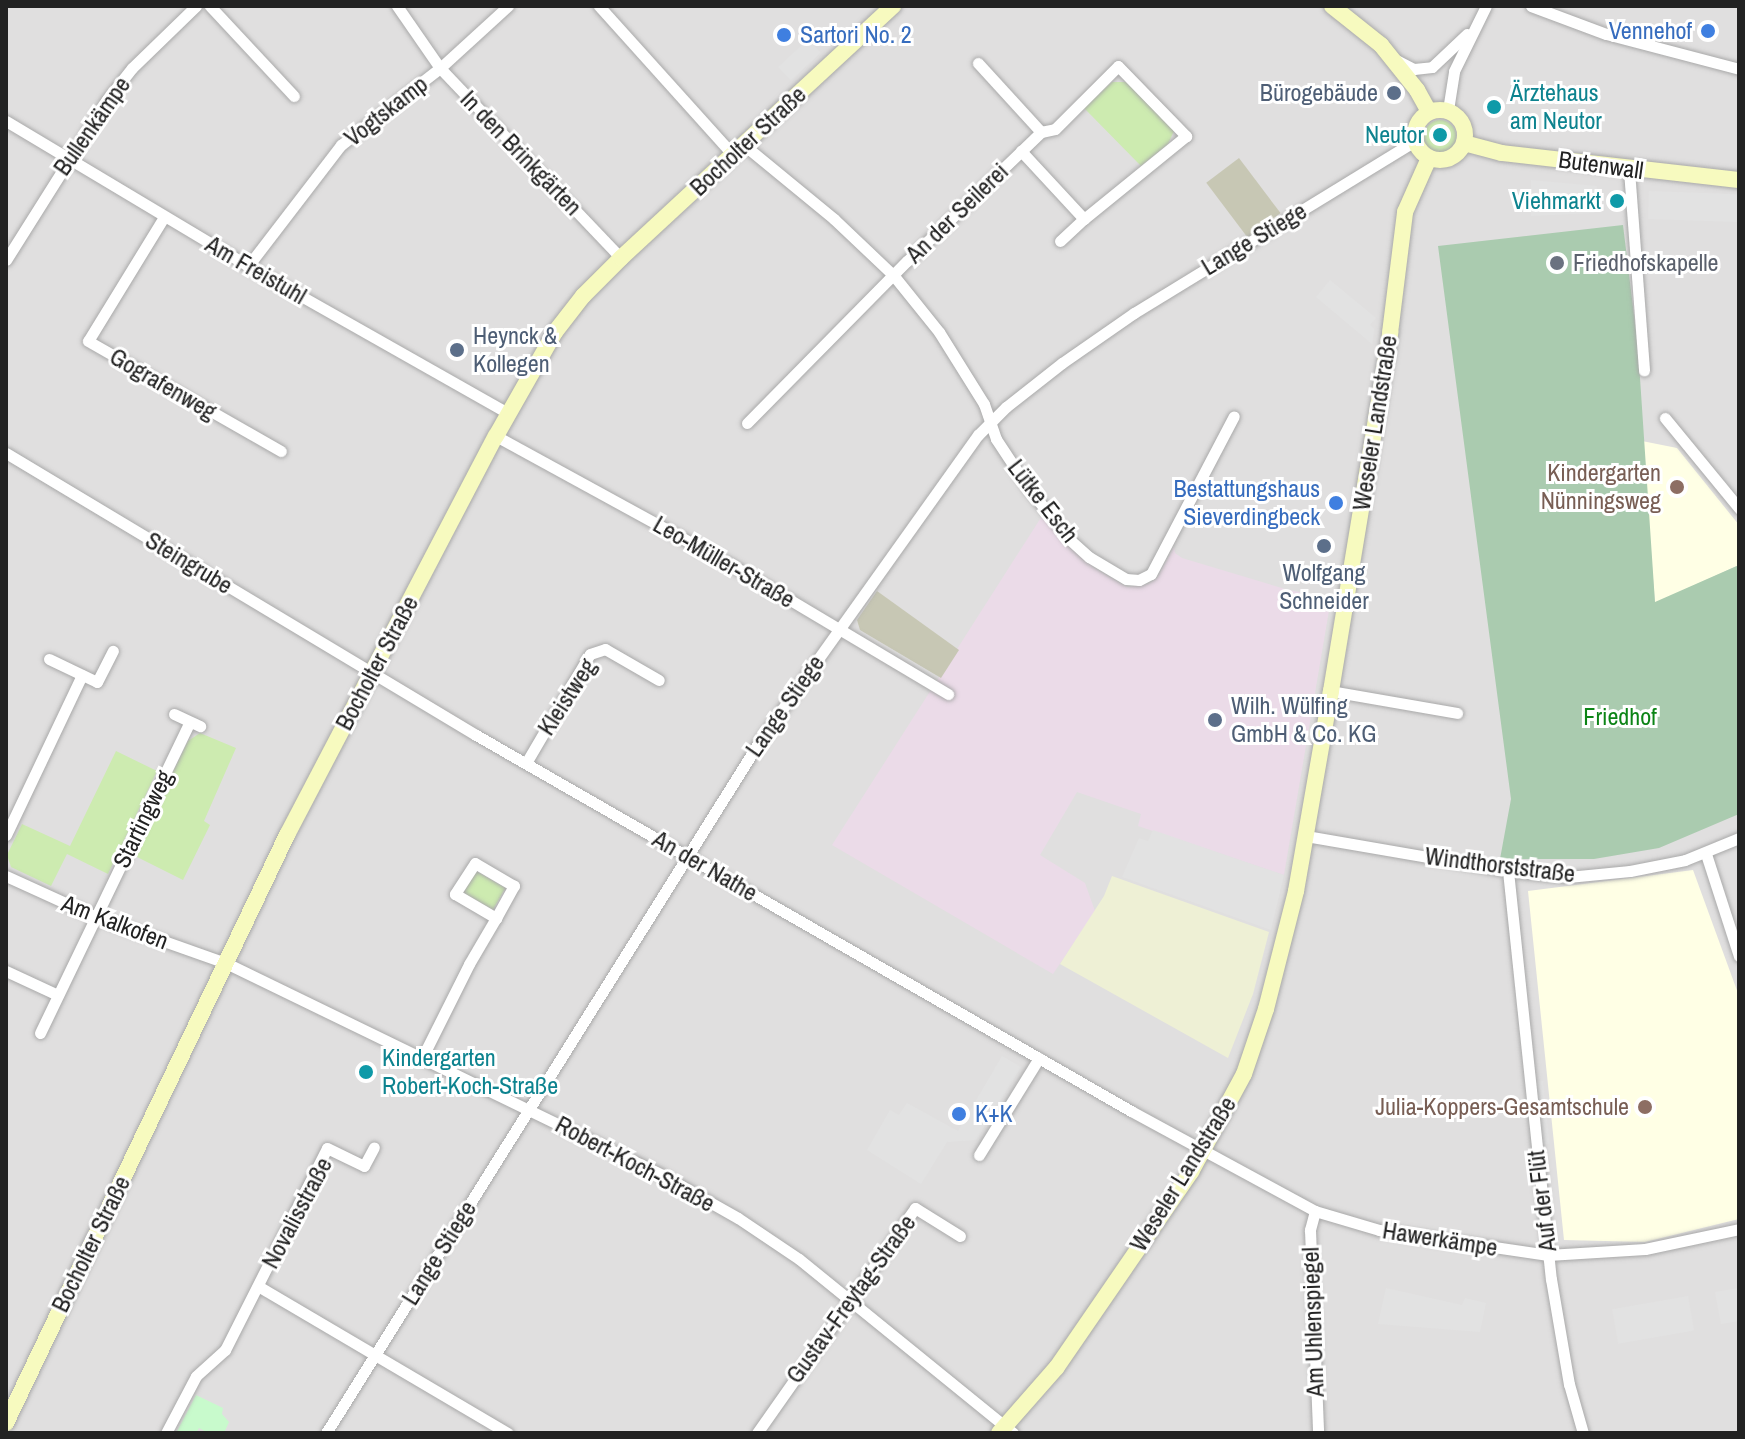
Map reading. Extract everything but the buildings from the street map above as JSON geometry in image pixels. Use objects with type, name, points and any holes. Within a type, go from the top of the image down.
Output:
[{"type":"street","name":"Bullenkämpe","points":[[6,260],[68,158],[132,68],[196,6]]},
{"type":"street","points":[[210,6],[294,96]]},
{"type":"street","name":"In den Brinkgärten","points":[[397,6],[440,68],[621,258]]},
{"type":"street","name":"Vogtskamp","points":[[248,266],[341,145],[440,68],[508,6]]},
{"type":"street","name":"Lütke Esch","points":[[599,6],[738,150],[834,219],[894,276],[939,332],[991,421],[996,439],[1029,489],[1069,539],[1089,557],[1126,579],[1139,580],[1151,574],[1234,416]]},
{"type":"street","name":"Bocholter Straße","points":[[6,1423],[287,835],[508,413],[555,332],[583,296],[621,258],[893,6]]},
{"type":"street","points":[[1332,6],[1394,60],[1429,112]]},
{"type":"street","points":[[1448,110],[1429,112],[1417,124],[1415,141],[1429,158],[1447,159],[1464,143],[1464,127],[1448,110],[1450,81],[1473,27],[1486,6]]},
{"type":"street","points":[[1531,6],[1618,38],[1739,69]]},
{"type":"street","points":[[1394,60],[1414,69],[1432,67],[1473,27]]},
{"type":"street","points":[[978,63],[1041,132]]},
{"type":"street","name":"An der Seilerei","points":[[894,276],[1021,151],[1041,132],[1055,129],[1118,66],[1186,136],[1084,219],[1021,151]]},
{"type":"street","name":"Am Freistuhl","points":[[6,121],[248,266],[508,413]]},
{"type":"street","name":"Lange Stiege","points":[[326,1433],[761,739],[978,435],[1062,363],[1134,313],[1415,141]]},
{"type":"street","name":"Butenwall","points":[[1464,143],[1502,153],[1629,170],[1739,180]]},
{"type":"street","name":"Weseler Landstraße","points":[[1006,1431],[1057,1367],[1204,1151],[1244,1074],[1266,1009],[1297,888],[1390,333],[1405,212],[1429,158]]},
{"type":"street","points":[[1629,170],[1644,370]]},
{"type":"street","name":"Gografenweg","points":[[164,217],[88,341],[281,451]]},
{"type":"street","points":[[1060,241],[1084,219]]},
{"type":"street","points":[[747,423],[894,276]]},
{"type":"street","points":[[1665,418],[1739,508]]},
{"type":"street","name":"Leo-Müller-Straße","points":[[496,436],[730,564],[948,694]]},
{"type":"street","name":"Steingrube","points":[[6,453],[372,673]]},
{"type":"street","name":"Kleistweg","points":[[526,763],[590,654],[605,649],[659,680]]},
{"type":"street","points":[[49,659],[97,682],[113,651]]},
{"type":"street","name":"An der Nathe","points":[[372,673],[1204,1151]]},
{"type":"street","points":[[6,835],[82,675]]},
{"type":"street","points":[[1331,691],[1457,713]]},
{"type":"street","name":"Startingweg","points":[[40,1033],[195,724],[174,714]]},
{"type":"street","name":"Windthorststraße","points":[[1306,836],[1508,871],[1568,877],[1630,871],[1706,854],[1739,838]]},
{"type":"street","points":[[1706,854],[1739,956]]},
{"type":"street","points":[[422,1058],[514,886],[475,863],[455,894],[496,918]]},
{"type":"street","name":"Auf der Flüt","points":[[1508,871],[1548,1255],[1569,1384],[1583,1433]]},
{"type":"street","name":"Am Kalkofen","points":[[6,876],[96,917],[226,963]]},
{"type":"street","name":"Robert-Koch-Straße","points":[[226,963],[529,1108],[738,1218],[853,1300],[1006,1431]]},
{"type":"street","points":[[6,971],[58,995]]},
{"type":"street","points":[[979,1155],[1039,1058]]},
{"type":"street","name":"Novalisstraße","points":[[166,1433],[196,1376],[225,1350],[327,1148],[364,1166],[374,1147]]},
{"type":"street","name":"Hawerkämpe","points":[[1204,1151],[1315,1211],[1379,1230],[1548,1255],[1645,1249],[1739,1229]]},
{"type":"street","name":"Gustav-Freytag-Straße","points":[[757,1433],[915,1208],[960,1236]]},
{"type":"street","name":"Am Uhlenspiegel","points":[[1315,1211],[1310,1230],[1318,1433]]},
{"type":"street","name":"Novalisstraße","points":[[258,1286],[377,1353],[508,1433]]},
{"type":"shaded area","points":[[6,6],[1739,6],[1739,1433],[6,1433]]},
{"type":"shaded area","points":[[808,39],[821,53],[791,81],[778,67]]},
{"type":"shaded area","points":[[1239,158],[1281,213],[1248,238],[1206,183]]},
{"type":"shaded area","points":[[1531,180],[1597,186],[1594,213],[1531,216]]},
{"type":"shaded area","points":[[1649,191],[1739,194],[1738,222],[1648,219]]},
{"type":"shaded area","points":[[1330,280],[1376,318],[1370,325],[1374,329],[1372,344],[1316,297]]},
{"type":"shaded area","name":"Kindergarten Nünningsweg","points":[[1642,441],[1677,448],[1739,525],[1739,565],[1655,603]]},
{"type":"shaded area","points":[[1042,516],[1094,568],[1127,587],[1148,584],[1157,578],[1174,547],[1175,553],[1182,558],[1285,589],[1331,599],[1284,875],[1138,826],[1141,814],[1077,792],[1040,855],[1085,883],[1095,911],[1053,974],[832,845]]},
{"type":"shaded area","points":[[877,591],[959,650],[941,678],[860,630],[857,620]]},
{"type":"shaded area","points":[[1153,830],[1284,875],[1271,930],[1122,877],[1139,838],[1148,841]]},
{"type":"shaded area","name":"Julia-Koppers-Gesamtschule","points":[[1693,870],[1739,996],[1739,1219],[1645,1242],[1564,1240],[1528,891]]},
{"type":"shaded area","points":[[1112,876],[1269,932],[1253,994],[1228,1058],[1060,964],[1104,896]]},
{"type":"shaded area","points":[[1002,1056],[1021,1067],[976,1140],[947,1142],[921,1184],[867,1150],[890,1110],[899,1115],[907,1103],[958,1131]]},
{"type":"shaded area","points":[[1543,1081],[1550,1144],[1541,1145],[1534,1082]]},
{"type":"shaded area","points":[[1386,1288],[1462,1305],[1465,1298],[1486,1303],[1480,1332],[1378,1324]]},
{"type":"shaded area","points":[[1739,1288],[1739,1321],[1721,1324],[1715,1292]]},
{"type":"shaded area","points":[[1688,1296],[1694,1330],[1618,1344],[1612,1309]]},
{"type":"green space","points":[[1112,82],[1129,82],[1174,131],[1168,144],[1141,166],[1084,108]]},
{"type":"green space","points":[[1440,120],[1451,125],[1456,136],[1451,147],[1440,152],[1429,147],[1424,136],[1429,125]]},
{"type":"green space","name":"Friedhof","points":[[1623,225],[1638,348],[1655,602],[1739,565],[1739,814],[1659,848],[1594,859],[1500,859],[1511,799],[1438,246]]},
{"type":"green space","points":[[200,733],[236,748],[204,821],[210,825],[183,880],[133,855],[188,741]]},
{"type":"green space","points":[[116,751],[157,771],[108,874],[67,854],[51,886],[11,867],[7,855],[22,824],[70,846]]},
{"type":"green space","points":[[476,871],[505,888],[493,910],[464,893]]},
{"type":"green space","points":[[196,1395],[223,1408],[222,1414],[229,1422],[224,1433],[208,1433],[199,1428],[196,1433],[176,1433]]},
{"type":"place","name":"Vennehof","points":[[1708,31]]},
{"type":"place","name":"Sartori No. 2","points":[[784,35]]},
{"type":"place","name":"Bürogebäude","points":[[1394,93]]},
{"type":"place","name":"Ärztehaus am Neutor","points":[[1494,107]]},
{"type":"place","name":"Neutor","points":[[1440,135]]},
{"type":"place","name":"Viehmarkt","points":[[1617,201]]},
{"type":"place","name":"Friedhofskapelle","points":[[1557,263]]},
{"type":"place","name":"Heynck & Kollegen","points":[[457,350]]},
{"type":"place","name":"Kindergarten Nünningsweg","points":[[1677,487]]},
{"type":"place","name":"Bestattungshaus Sieverdingbeck","points":[[1336,503]]},
{"type":"place","name":"Wolfgang Schneider","points":[[1324,546]]},
{"type":"place","name":"Wilh. Wülfing GmbH & Co. KG","points":[[1215,720]]},
{"type":"place","name":"Kindergarten Robert-Koch-Straße","points":[[366,1072]]},
{"type":"place","name":"Julia-Koppers-Gesamtschule","points":[[1645,1107]]},
{"type":"place","name":"K+K","points":[[959,1114]]}]
